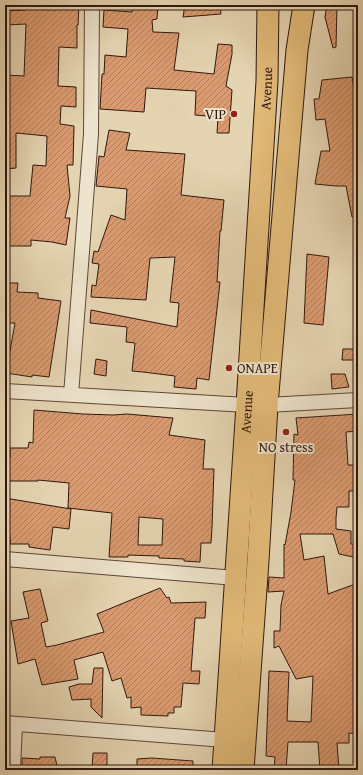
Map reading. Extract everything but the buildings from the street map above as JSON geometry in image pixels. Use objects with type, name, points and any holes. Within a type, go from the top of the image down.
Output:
[{"type":"highway","name":"Avenue","points":[[223,770],[236,578],[258,405],[268,5]]},
{"type":"highway","points":[[243,770],[258,562],[258,405],[296,58],[304,5]]},
{"type":"street","points":[[71,395],[91,134],[92,5]]},
{"type":"street","points":[[5,391],[258,405],[358,400]]},
{"type":"street","points":[[5,559],[236,578]]},
{"type":"street","points":[[12,770],[10,724],[225,740]]},
{"type":"place","name":"VIP","points":[[234,114]]},
{"type":"place","name":"ONAPE","points":[[229,368]]},
{"type":"place","name":"NO stress","points":[[286,432]]}]
